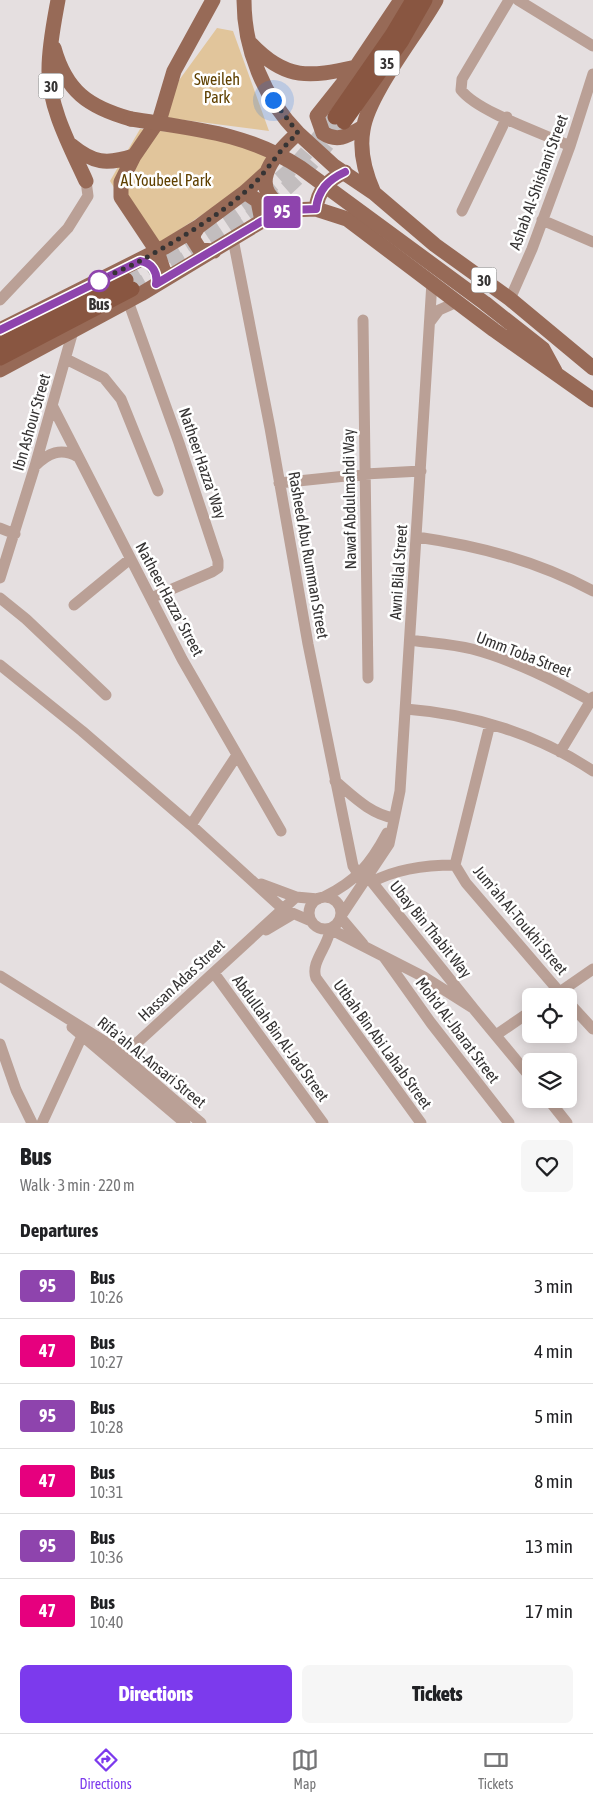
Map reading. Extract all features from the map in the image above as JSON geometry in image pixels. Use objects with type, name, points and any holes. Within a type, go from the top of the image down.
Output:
[{"type":"highway","name":"35","points":[[413,0],[340,119],[401,42],[425,0]]},
{"type":"highway","points":[[0,345],[129,290]]},
{"type":"highway","points":[[0,358],[129,290]]},
{"type":"main road","name":"30","points":[[58,0],[51,39],[50,79],[68,143],[86,181]]},
{"type":"main road","points":[[161,281],[157,251],[121,197],[121,182],[134,156],[160,118],[174,71],[213,0]]},
{"type":"main road","name":"30","points":[[244,0],[249,41],[265,87],[281,113],[298,133],[339,169],[374,193],[428,239],[510,299],[592,363]]},
{"type":"main road","points":[[363,127],[346,137],[334,138],[323,133],[316,116],[356,67],[400,0]]},
{"type":"main road","points":[[374,193],[363,162],[363,127],[370,108],[390,73],[436,0]]},
{"type":"main road","points":[[51,39],[63,75],[73,89],[90,103],[107,112],[131,119],[235,136],[277,153],[301,168],[486,304],[543,349],[555,372]]},
{"type":"main road","points":[[249,41],[265,59],[292,73],[323,74],[356,67]]},
{"type":"main road","points":[[0,330],[140,261],[198,226],[245,192],[266,173],[281,149],[298,133]]},
{"type":"main road","points":[[68,143],[94,161],[116,160],[134,156]]},
{"type":"main road","points":[[0,370],[73,331],[129,290],[161,281],[262,221],[290,210],[316,209],[319,196],[339,169]]},
{"type":"main road","points":[[266,173],[265,189],[269,196],[274,202],[290,210]]},
{"type":"main road","points":[[245,192],[258,201],[262,221]]},
{"type":"main road","name":"30","points":[[316,209],[347,219],[494,330],[593,400]]},
{"type":"main road","points":[[198,226],[194,233],[196,245],[200,250],[214,251]]},
{"type":"main road","points":[[140,261],[152,267],[161,281]]},
{"type":"street","points":[[509,0],[466,71],[461,84],[461,90],[470,98],[570,146]]},
{"type":"street","points":[[518,0],[593,46]]},
{"type":"street","name":"Ashab Al-Shishani Street","points":[[510,299],[520,281],[570,146],[593,74]]},
{"type":"street","points":[[462,211],[507,117]]},
{"type":"street","points":[[0,300],[68,228],[88,196],[89,189],[86,181]]},
{"type":"street","points":[[542,220],[593,242]]},
{"type":"street","name":"Rasheed Abu Rumman Street","points":[[232,239],[350,857],[366,879]]},
{"type":"street","name":"Awni Bilal Street","points":[[322,926],[341,917],[366,879],[367,866],[394,821],[400,792],[432,282]]},
{"type":"street","name":"Natheer Hazza' Way","points":[[129,290],[218,561],[218,568],[212,572],[151,598]]},
{"type":"street","points":[[430,322],[439,310],[458,302]]},
{"type":"street","name":"Nawaf Abdulmahdi Way","points":[[363,320],[368,678]]},
{"type":"street","name":"Ibn Ashour Street","points":[[0,578],[53,407],[73,331]]},
{"type":"street","points":[[66,359],[104,378],[121,399],[158,491]]},
{"type":"street","name":"Natheer Hazza' Street","points":[[53,407],[182,659],[282,831]]},
{"type":"street","points":[[35,466],[46,456],[60,452],[71,453],[78,457]]},
{"type":"street","points":[[279,483],[365,474],[421,471]]},
{"type":"street","points":[[0,528],[15,534]]},
{"type":"street","points":[[417,537],[476,547],[522,559],[593,591]]},
{"type":"street","points":[[74,606],[130,559]]},
{"type":"street","points":[[0,598],[26,619],[106,695]]},
{"type":"street","name":"Umm Toba Street","points":[[410,640],[470,649],[488,654],[546,678],[592,700]]},
{"type":"street","points":[[0,665],[75,725],[191,824],[288,912],[363,944],[424,977],[473,1008]]},
{"type":"street","points":[[560,752],[592,700]]},
{"type":"street","points":[[406,709],[448,714],[490,724],[560,752],[593,771]]},
{"type":"street","name":"Jum'ah Al-Toukhi Street","points":[[490,724],[455,865],[466,883],[553,988]]},
{"type":"street","points":[[191,824],[237,755]]},
{"type":"street","points":[[335,781],[371,810],[394,821]]},
{"type":"street","points":[[366,879],[439,865],[455,865]]},
{"type":"street","name":"Awni Bilal Street","points":[[321,898],[366,879]]},
{"type":"street","name":"Ubay Bin Thabit Way","points":[[366,879],[522,1067]]},
{"type":"street","points":[[253,880],[296,897],[321,898],[337,902],[341,917],[363,944]]},
{"type":"street","name":"Hassan Adas Street","points":[[116,1051],[138,1042],[246,943],[288,912],[296,897]]},
{"type":"street","name":"Utbah Bin Abi Lahab Street","points":[[321,898],[310,908],[322,926],[326,946],[315,967],[316,978],[421,1123]]},
{"type":"street","name":"Moh'd Al-Jbarat Street","points":[[383,956],[431,1023],[508,1123]]},
{"type":"street","points":[[568,988],[593,969]]},
{"type":"street","name":"Abdullah Bin Al-Jad Street","points":[[214,973],[323,1123]]},
{"type":"street","name":"Rifa'ah Al-Ansari Street","points":[[0,976],[56,1013],[93,1034],[134,1065],[200,1123]]},
{"type":"street","points":[[577,1012],[593,1030]]},
{"type":"street","name":"Rifa'ah Al-Ansari Street","points":[[56,1013],[185,1123]]},
{"type":"street","points":[[496,1035],[522,1017]]},
{"type":"street","points":[[42,1123],[82,1036]]},
{"type":"street","name":"Hassan Adas Street","points":[[134,1065],[133,1054],[138,1042]]},
{"type":"street","points":[[0,1044],[16,1090],[32,1123]]},
{"type":"street","points":[[555,1108],[567,1123]]},
{"type":"green space","name":"Sweileh Park","points":[[217,28],[233,31],[269,131],[153,116]]},
{"type":"green space","name":"Al Youbeel Park","points":[[140,129],[212,136],[269,157],[254,181],[159,243],[149,244],[110,181]]},
{"type":"tunnel","points":[[126,280],[212,229],[253,201],[303,157],[335,117]]},
{"type":"tunnel","points":[[132,289],[214,242],[271,201],[304,171],[344,122]]},
{"type":"bus line","name":"95","points":[[0,330],[140,261],[148,264],[155,270],[156,284],[262,221],[279,213],[290,210],[316,209],[322,190],[335,176],[345,172]]},
{"type":"place","name":"Bus","points":[[99,281]]},
{"type":"route","points":[[99,281],[140,261],[198,226],[245,192],[266,173],[281,149],[298,133],[289,124],[273,100]]}]
